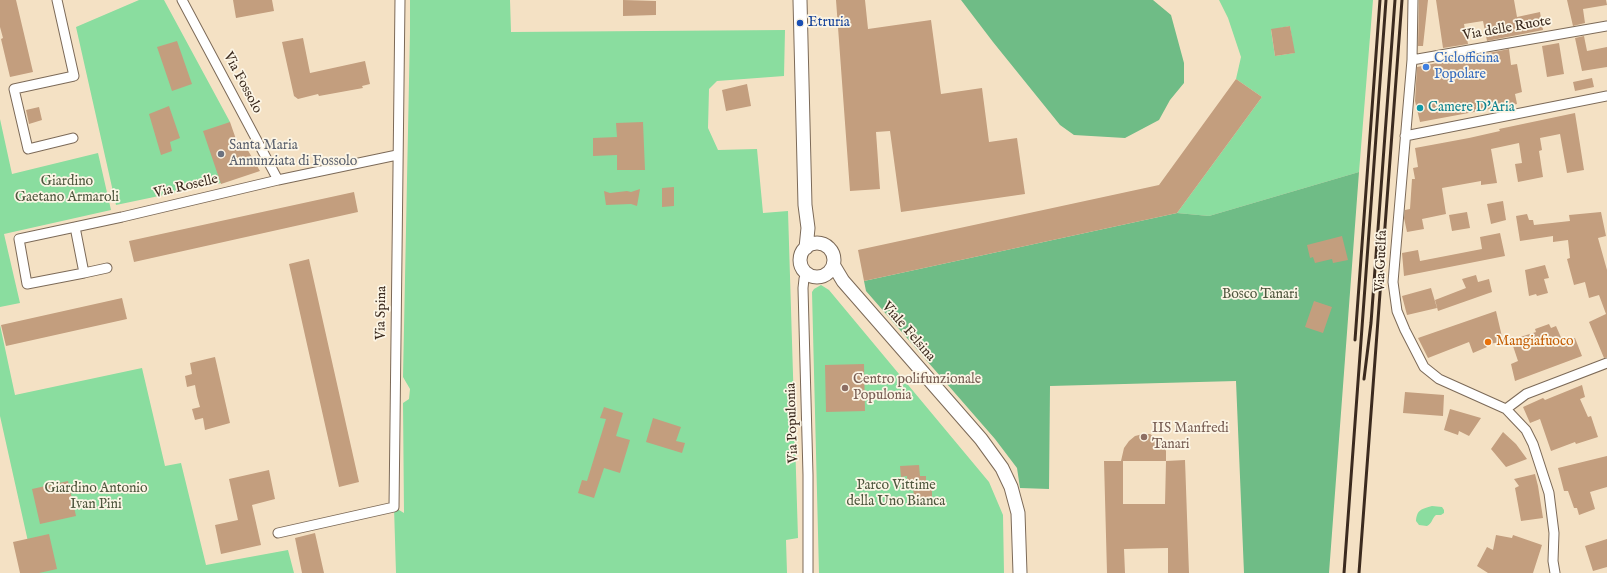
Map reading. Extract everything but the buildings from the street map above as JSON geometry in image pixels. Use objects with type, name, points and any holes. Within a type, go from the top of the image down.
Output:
[{"type":"street","points":[[57,0],[74,76],[14,89],[28,149],[73,138]]},
{"type":"street","name":"Via Fossolo","points":[[182,0],[278,180]]},
{"type":"street","name":"Via Spina","points":[[278,533],[394,507],[400,0]]},
{"type":"street","name":"Viale Felsina","points":[[800,0],[805,205],[811,245],[822,244],[831,250],[835,260],[831,270],[843,281],[980,439],[1002,468],[1011,487],[1018,513],[1020,573]]},
{"type":"street","name":"Via Guelfa","points":[[1413,0],[1412,60],[1393,282],[1397,311],[1424,367],[1439,379],[1506,409],[1526,430],[1534,444],[1542,466],[1549,493],[1554,533],[1553,561],[1555,573]]},
{"type":"street","name":"Via delle Ruote","points":[[1412,60],[1607,26]]},
{"type":"street","points":[[1405,136],[1607,96]]},
{"type":"street","name":"Via Roselle","points":[[107,268],[27,284],[19,239],[278,180],[397,155]]},
{"type":"street","points":[[75,227],[84,273]]},
{"type":"street","points":[[811,245],[802,252],[801,264],[806,273],[817,277],[831,270]]},
{"type":"street","name":"Via Populonia","points":[[806,273],[803,288],[808,475],[808,573]]},
{"type":"street","points":[[1506,409],[1526,394],[1607,363]]},
{"type":"green space","points":[[139,0],[164,0],[230,122],[221,183],[116,205],[76,27]]},
{"type":"green space","points":[[410,0],[510,0],[511,32],[785,30],[784,76],[717,81],[709,89],[708,128],[718,150],[757,149],[763,213],[788,211],[798,538],[786,540],[787,573],[396,573],[394,507],[404,513],[403,403],[409,399],[410,389],[403,377]]},
{"type":"green space","points":[[961,0],[1153,0],[1171,15],[1184,63],[1184,83],[1170,100],[1159,120],[1125,138],[1074,135],[1060,125]]},
{"type":"green space","points":[[1219,0],[1373,0],[1359,172],[1209,216],[1177,213],[1262,97],[1236,79],[1241,57],[1228,18]],"holes":[[[1290,26],[1294,53],[1275,56],[1271,30]]]},
{"type":"green space","name":"Giardino Gaetano Armaroli","points":[[0,119],[12,174],[98,153],[111,210],[4,234],[20,303],[0,307]]},
{"type":"green space","name":"Bosco Tanari","points":[[1359,172],[1329,573],[1244,573],[1236,381],[1050,386],[1049,489],[1020,488],[1017,468],[995,439],[866,291],[864,281],[1177,213],[1209,216]]},
{"type":"green space","name":"Parco Vittime della Uno Bianca","points":[[821,285],[829,290],[989,482],[1003,515],[1004,573],[819,573],[812,292]]},
{"type":"green space","name":"Giardino Antonio Ivan Pini","points":[[0,325],[15,395],[142,368],[165,466],[181,463],[206,565],[288,550],[294,573],[35,573],[0,416]]},
{"type":"green space","points":[[1432,506],[1442,507],[1444,513],[1441,515],[1436,515],[1427,526],[1419,525],[1416,521],[1419,512]]},
{"type":"railway","points":[[1355,340],[1380,0]]},
{"type":"railway","points":[[1344,573],[1386,0]]},
{"type":"railway","points":[[1364,379],[1371,323],[1395,0]]},
{"type":"railway","points":[[1359,573],[1402,0]]},
{"type":"place","name":"Etruria","points":[[800,23]]},
{"type":"place","name":"Ciclofficina Popolare","points":[[1426,67]]},
{"type":"place","name":"Camere D'Aria","points":[[1420,108]]},
{"type":"place","name":"Santa Maria Annunziata di Fossolo","points":[[221,154]]},
{"type":"place","name":"Mangiafuoco","points":[[1488,342]]},
{"type":"place","name":"Centro polifunzionale Populonia","points":[[845,388]]},
{"type":"place","name":"IIS Manfredi Tanari","points":[[1144,437]]}]
